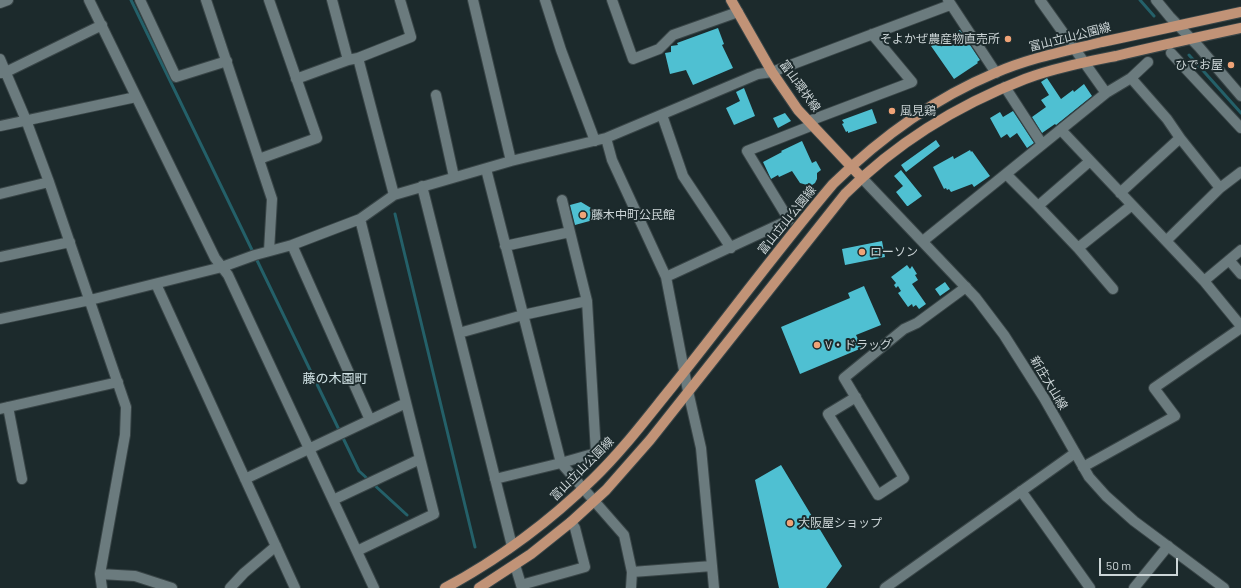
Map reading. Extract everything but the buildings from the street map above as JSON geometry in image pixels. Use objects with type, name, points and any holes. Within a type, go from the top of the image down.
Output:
[{"type":"main road","name":"富山環状線","points":[[731,0],[772,72],[798,110],[862,178]]},
{"type":"main road","name":"富山立山公園線","points":[[445,588],[512,546],[551,517],[583,489],[627,442],[685,371],[824,194],[851,166],[886,136],[919,113],[951,94],[996,73],[1037,58],[1241,12]]},
{"type":"main road","points":[[479,588],[531,554],[570,522],[594,502],[631,463],[845,194],[881,161],[924,130],[952,113],[983,97],[1026,79],[1085,62],[1241,28]]},
{"type":"street","points":[[0,4],[8,0]]},
{"type":"street","points":[[89,0],[214,258],[228,275],[374,588]]},
{"type":"street","points":[[140,0],[176,77],[227,61]]},
{"type":"street","points":[[206,0],[272,199],[269,251]]},
{"type":"street","points":[[259,159],[317,138],[269,0]]},
{"type":"street","points":[[332,0],[348,60]]},
{"type":"street","points":[[296,79],[348,60],[358,58],[411,37],[400,0]]},
{"type":"street","points":[[473,0],[511,161]]},
{"type":"street","points":[[545,0],[560,50],[595,141]]},
{"type":"street","points":[[612,0],[633,58],[659,50],[672,35],[738,12]]},
{"type":"street","points":[[1040,0],[1106,93]]},
{"type":"street","points":[[1156,0],[1241,96]]},
{"type":"street","points":[[0,319],[156,284],[222,267],[292,245],[360,219],[394,195],[511,161],[606,138],[758,74],[772,72],[872,34],[949,2],[996,73]]},
{"type":"street","points":[[3,73],[102,25]]},
{"type":"street","points":[[666,278],[789,220],[747,151],[912,82],[872,34]]},
{"type":"street","points":[[1172,53],[1241,128]]},
{"type":"street","points":[[358,58],[394,195]]},
{"type":"street","points":[[0,59],[3,73],[26,120],[49,182],[126,407],[125,435],[100,574],[102,588]]},
{"type":"street","points":[[923,241],[1106,93],[1130,78],[1148,62]]},
{"type":"street","points":[[1130,78],[1167,119],[1180,138],[1220,188]]},
{"type":"street","points":[[1005,88],[1042,144]]},
{"type":"street","points":[[436,95],[454,177]]},
{"type":"street","points":[[0,126],[136,96]]},
{"type":"street","points":[[662,115],[682,176],[731,248]]},
{"type":"street","points":[[1061,130],[1204,281],[1241,327],[1154,388],[1174,416],[1083,467]]},
{"type":"street","points":[[606,138],[612,160],[666,278],[688,391],[701,448],[714,588]]},
{"type":"street","points":[[1120,193],[1180,138]]},
{"type":"street","points":[[1038,206],[1090,161]]},
{"type":"street","points":[[486,168],[560,463],[624,535],[632,572],[631,588]]},
{"type":"street","points":[[1166,241],[1220,188],[1241,172]]},
{"type":"street","points":[[1006,174],[1078,248],[1113,289]]},
{"type":"street","name":"新庄大山線","points":[[862,178],[976,298],[1004,336],[1044,398],[1083,467],[1106,496],[1134,521],[1224,588]]},
{"type":"street","points":[[0,194],[49,182]]},
{"type":"street","points":[[422,186],[512,546]]},
{"type":"street","points":[[495,478],[596,453],[587,301],[562,200]]},
{"type":"street","points":[[1078,248],[1132,205]]},
{"type":"street","points":[[357,551],[434,514],[360,219]]},
{"type":"street","points":[[505,246],[570,232]]},
{"type":"street","points":[[0,257],[70,242]]},
{"type":"street","points":[[292,245],[370,420]]},
{"type":"street","points":[[1204,281],[1241,250]]},
{"type":"street","points":[[1229,260],[1241,274]]},
{"type":"street","points":[[156,284],[295,588]]},
{"type":"street","points":[[856,397],[828,414],[878,495],[904,478],[856,397],[844,378],[904,329],[917,323],[966,287]]},
{"type":"street","points":[[459,333],[523,315],[587,301]]},
{"type":"street","points":[[22,479],[4,408],[118,382]]},
{"type":"street","points":[[246,479],[406,403]]},
{"type":"street","points":[[885,588],[1075,453]]},
{"type":"street","points":[[333,500],[420,459]]},
{"type":"street","points":[[1021,491],[1090,588]]},
{"type":"street","points":[[515,565],[521,587],[585,568],[575,528],[570,522]]},
{"type":"street","points":[[230,588],[244,573],[276,546]]},
{"type":"street","points":[[1134,588],[1168,546]]},
{"type":"street","points":[[632,572],[712,566]]},
{"type":"street","points":[[100,574],[135,576],[172,588]]},
{"type":"waterway","points":[[131,0],[359,471],[407,515]]},
{"type":"waterway","points":[[1140,0],[1154,16]]},
{"type":"waterway","points":[[1189,55],[1241,113]]},
{"type":"waterway","points":[[395,214],[475,547]]},
{"type":"place","name":"そよかぜ農産物直売所","points":[[1008,39]]},
{"type":"place","name":"ひでお屋","points":[[1231,65]]},
{"type":"place","name":"風見鶏","points":[[892,111]]},
{"type":"place","name":"藤木中町公民館","points":[[583,215]]},
{"type":"place","name":"ローソン","points":[[862,252]]},
{"type":"place","name":"V・ドラッグ","points":[[817,345]]},
{"type":"place","name":"大阪屋ショップ","points":[[790,523]]},
{"type":"district","name":"藤の木園町","points":[[335,379]]}]
